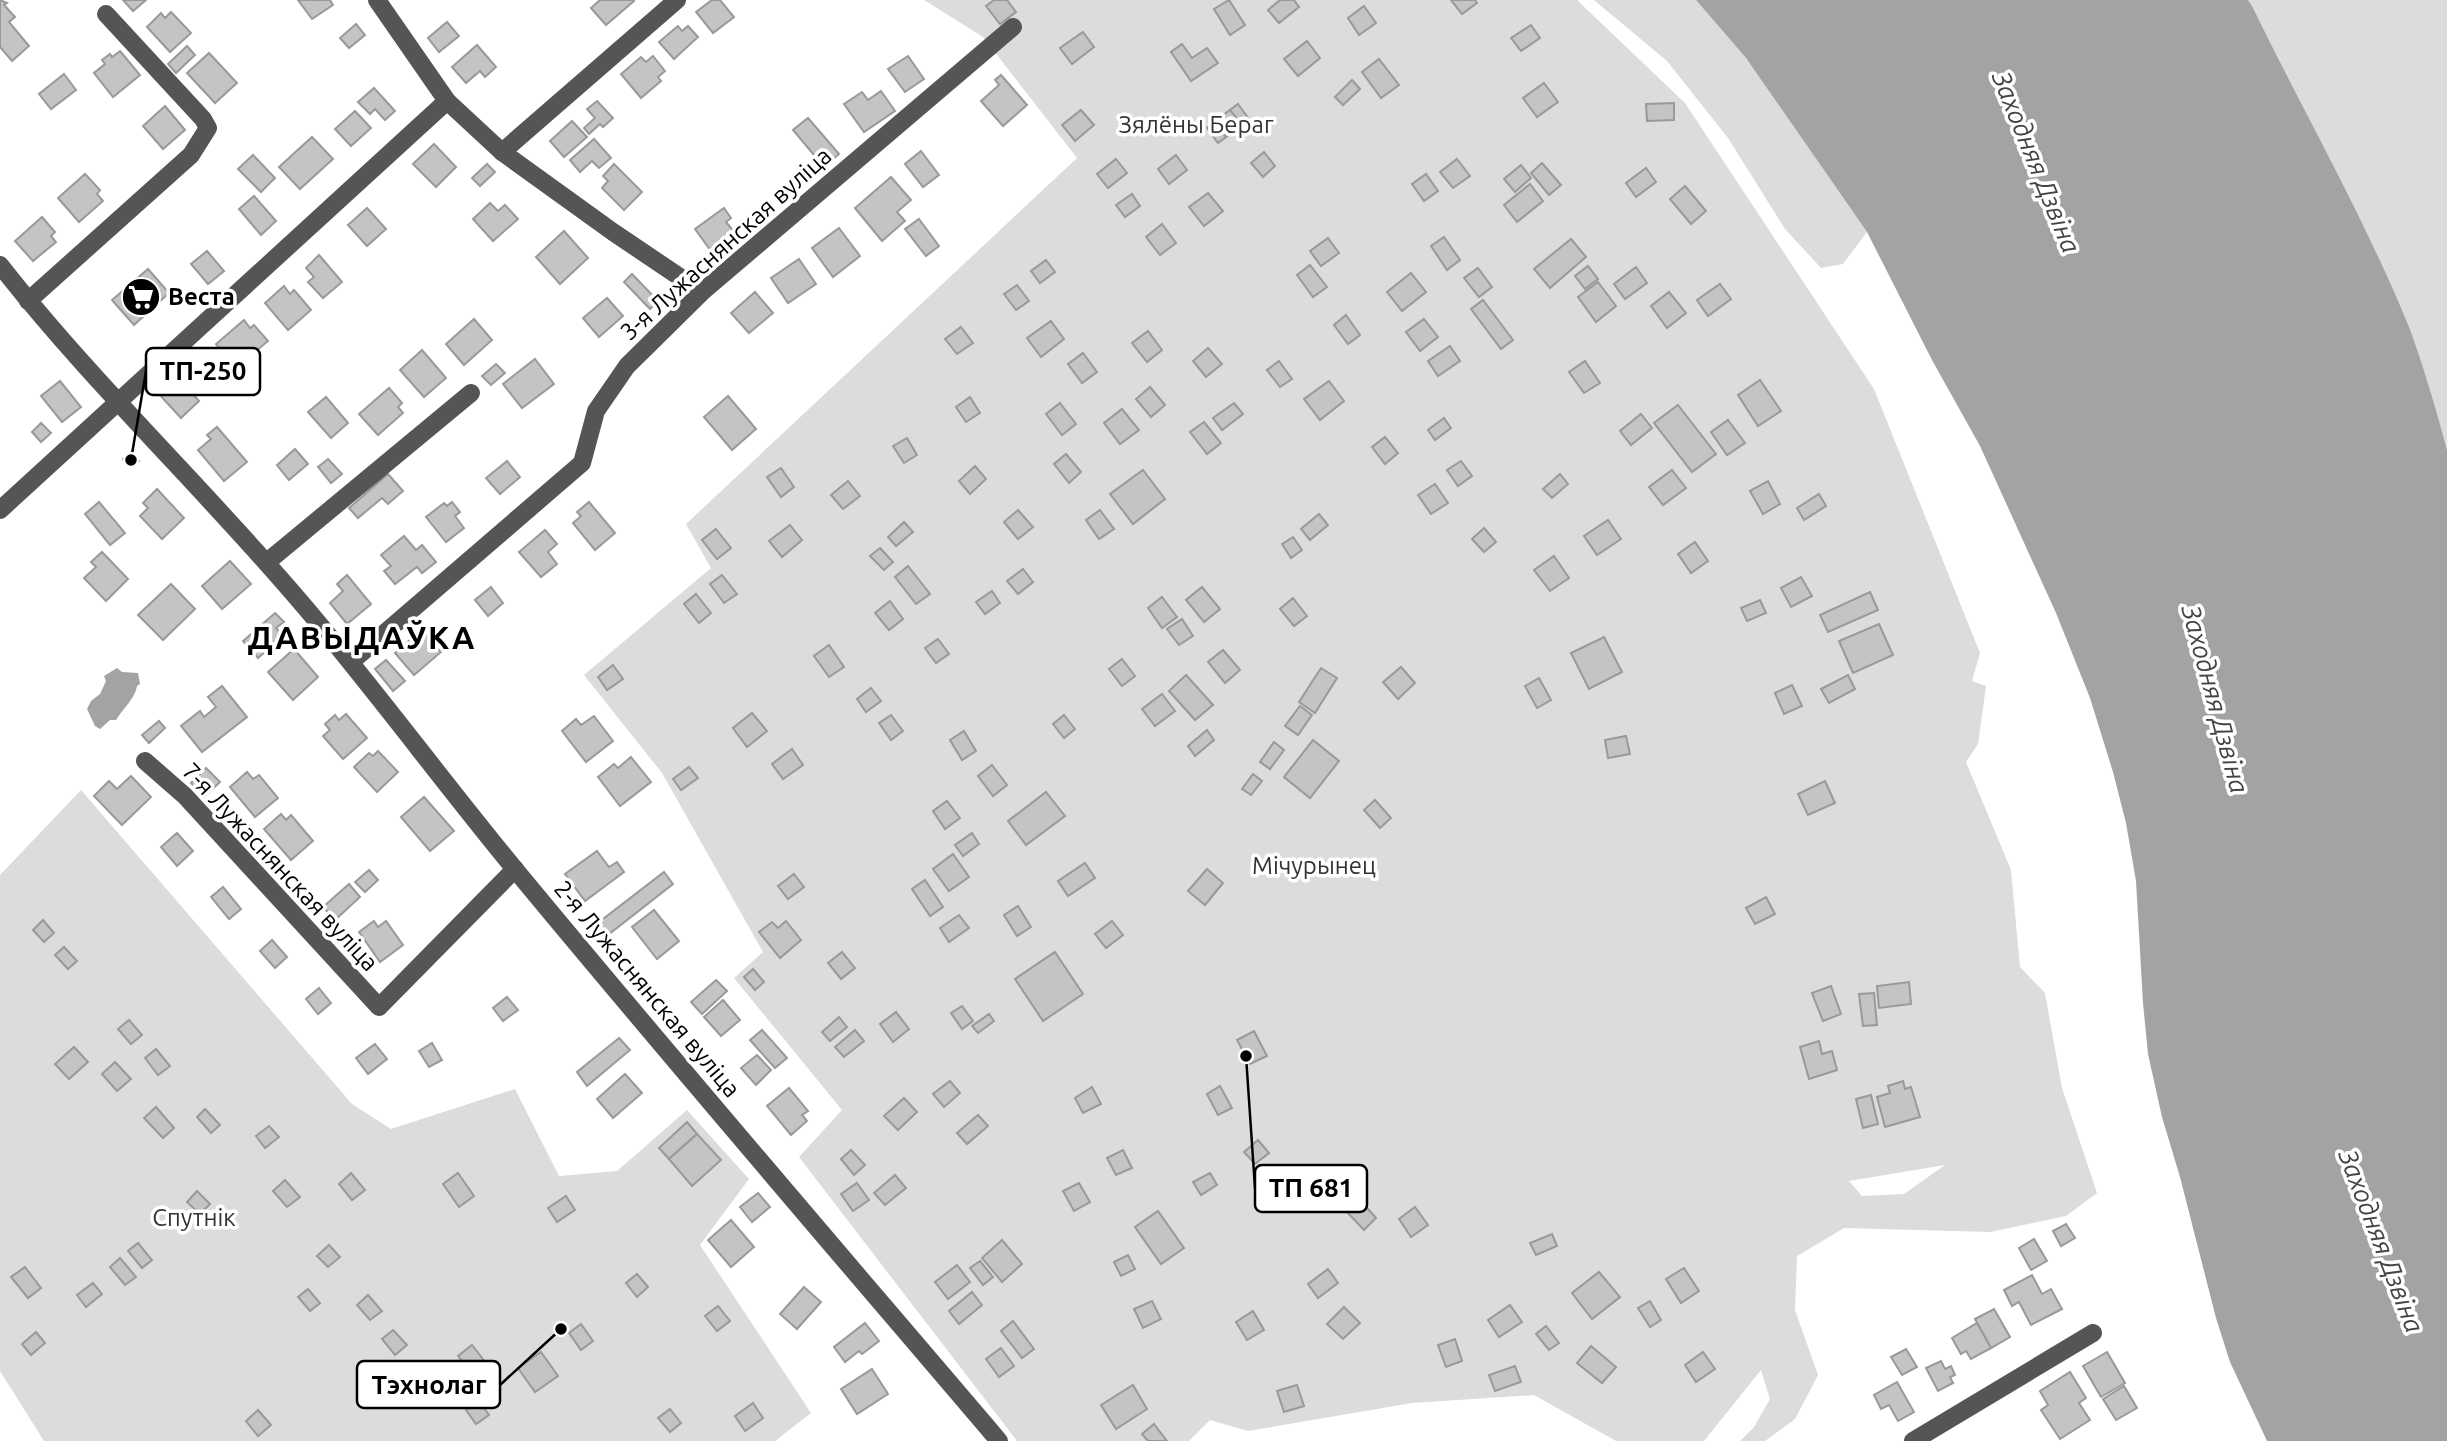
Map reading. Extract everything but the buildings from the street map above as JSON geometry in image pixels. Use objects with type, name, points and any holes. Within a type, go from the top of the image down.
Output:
[{"type":"street","points":[[377,0],[447,101],[502,152],[702,292]]},
{"type":"street","points":[[502,152],[677,0]]},
{"type":"street","points":[[28,301],[191,155],[208,128],[106,14]]},
{"type":"street","name":"3-я Лужаснянская вуліца","points":[[351,662],[582,463],[596,411],[627,366],[702,292],[1013,27]]},
{"type":"street","points":[[0,510],[447,101]]},
{"type":"street","name":"2-я Лужаснянская вуліца","points":[[0,265],[117,402],[267,562],[351,662],[515,869],[754,1156],[999,1441]]},
{"type":"street","points":[[267,562],[471,393]]},
{"type":"street","name":"7-я Лужаснянская вуліца","points":[[145,761],[185,796],[379,1007],[515,869]]},
{"type":"street","points":[[1913,1441],[2093,1333]]},
{"type":"green space","name":"Мічурынец","points":[[924,0],[1577,0],[1685,103],[1874,389],[1980,653],[1972,681],[1986,686],[1978,744],[1966,762],[2011,870],[2020,967],[2045,993],[2062,1088],[2097,1193],[2066,1216],[1990,1232],[1844,1228],[1797,1256],[1795,1310],[1818,1375],[1795,1419],[1765,1441],[1740,1441],[1754,1427],[1770,1399],[1761,1370],[1704,1441],[1616,1441],[1534,1395],[1412,1403],[1248,1431],[1210,1420],[1189,1441],[1017,1441],[799,1157],[842,1110],[734,978],[763,952],[662,773],[584,675],[711,568],[686,524],[1077,158],[983,37]],"holes":[[[1945,1165],[1904,1194],[1862,1196],[1849,1181]]]},
{"type":"green space","points":[[1594,0],[1696,0],[1746,58],[1867,232],[1843,264],[1821,268],[1785,229],[1728,138],[1667,61]]},
{"type":"green space","points":[[2248,0],[2447,0],[2447,450],[2420,357],[2390,285]]},
{"type":"green space","name":"Спутнік","points":[[81,790],[352,1104],[391,1129],[515,1089],[559,1176],[617,1171],[687,1110],[749,1179],[700,1245],[811,1413],[775,1441],[44,1441],[0,1371],[0,875]]},
{"type":"water","name":"Заходняя Дзвіна","points":[[1696,0],[2248,0],[2252,6],[2391,286],[2420,357],[2447,450],[2447,1441],[2267,1441],[2230,1362],[2162,1117],[2148,1054],[2136,881],[2126,823],[2090,698],[2056,613],[1980,446],[1932,360],[1867,232],[1746,58]]},
{"type":"water","points":[[117,668],[122,672],[138,673],[140,684],[116,720],[110,720],[100,729],[95,726],[87,709],[91,701],[100,694],[106,681],[104,676]]},
{"type":"place","name":"Веста","points":[[141,297]]},
{"type":"place","name":"ТП-250","points":[[131,460]]},
{"type":"place","name":"ТП 681","points":[[1246,1056]]},
{"type":"place","name":"Тэхнолаг","points":[[561,1329]]},
{"type":"district","name":"ДАВЫДАЎКА","points":[[362,638]]},
{"type":"park label","name":"Зялёны Бераг","points":[[1196,125]]}]
